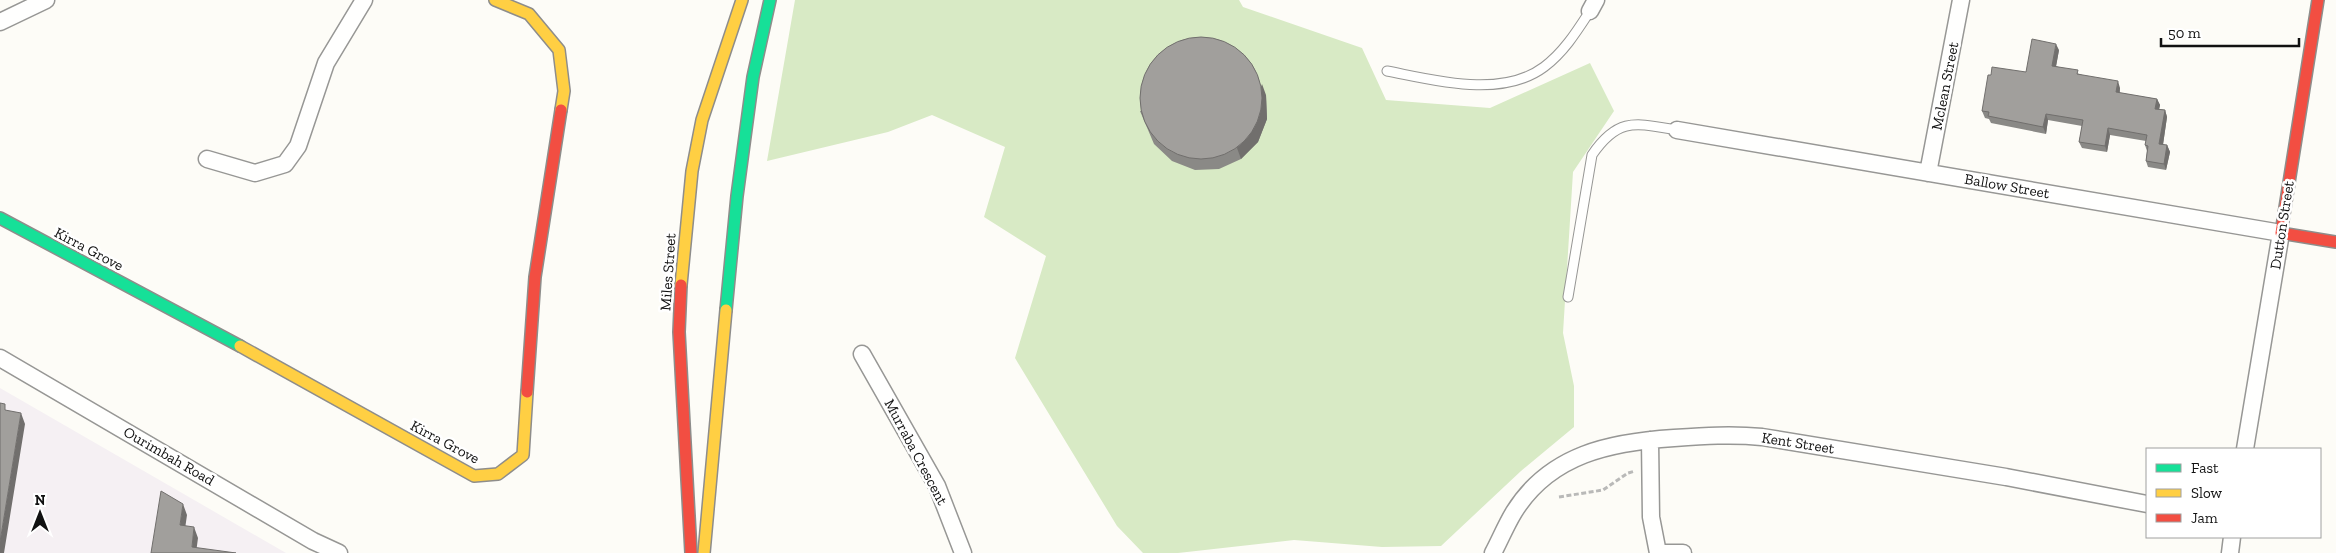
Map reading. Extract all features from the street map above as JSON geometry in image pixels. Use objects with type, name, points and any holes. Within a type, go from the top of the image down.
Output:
[{"type":"street","points":[[0,22],[46,0]]},
{"type":"street","points":[[207,159],[255,172],[285,164],[298,146],[326,64],[364,0]]},
{"type":"street","name":"Kirra Grove","points":[[0,218],[223,336],[474,476],[498,474],[523,455],[535,277],[564,91],[559,50],[529,14],[495,0]]},
{"type":"street","name":"Miles Street","points":[[691,553],[679,332],[683,255],[692,171],[702,120],[742,0]]},
{"type":"street","points":[[704,553],[737,196],[753,78],[770,0]]},
{"type":"street","name":"Mclean Street","points":[[1928,173],[1961,0]]},
{"type":"street","name":"Dutton Street","points":[[2245,448],[2318,0]]},
{"type":"street","name":"Ballow Street","points":[[1677,130],[2336,242]]},
{"type":"street","name":"Murraba Crescent","points":[[862,354],[937,486],[963,553]]},
{"type":"street","name":"Ourimbah Road","points":[[0,358],[313,541],[339,553]]},
{"type":"street","name":"Kent Street","points":[[1493,553],[1522,502],[1551,473],[1585,454],[1602,448],[1650,440],[1740,435],[1762,437],[2006,476],[2146,504]]},
{"type":"street","points":[[1650,440],[1651,517],[1658,553]]},
{"type":"street","points":[[2230,553],[2232,538]]},
{"type":"street","points":[[1664,553],[1683,553]]},
{"type":"lane","points":[[1387,71],[1474,84],[1503,83],[1532,75],[1546,65],[1565,46],[1593,6]]},
{"type":"lane","points":[[1568,297],[1592,155],[1603,138],[1619,128],[1645,124],[1677,130]]},
{"type":"path","points":[[1559,497],[1603,490],[1628,473],[1636,471]]},
{"type":"shaded area","points":[[0,388],[286,553],[0,553]]},
{"type":"green space","points":[[795,0],[1239,0],[1243,7],[1362,48],[1386,100],[1490,108],[1590,63],[1614,111],[1573,172],[1563,333],[1574,386],[1574,427],[1521,471],[1441,546],[1382,547],[1294,540],[1178,553],[1143,553],[1117,526],[1015,358],[1046,256],[984,217],[1005,147],[932,115],[888,132],[767,161]]},
{"type":"building","points":[[1201,37],[1224,41],[1244,55],[1258,75],[1262,98],[1258,121],[1244,141],[1224,155],[1201,159],[1178,155],[1158,141],[1144,121],[1140,98],[1144,75],[1158,55],[1178,41]]},
{"type":"building","points":[[2032,39],[2056,44],[2052,66],[2078,70],[2077,74],[2118,81],[2116,92],[2157,99],[2155,109],[2165,110],[2159,144],[2167,145],[2164,164],[2146,161],[2148,146],[2145,145],[2147,135],[2108,128],[2105,146],[2079,142],[2083,120],[2046,114],[2043,127],[1988,116],[1989,112],[1982,111],[1988,75],[1991,75],[1992,67],[2026,72]]},
{"type":"building","points":[[0,403],[5,404],[5,410],[21,413],[0,542]]},
{"type":"building","points":[[161,491],[183,504],[180,525],[194,527],[192,547],[236,553],[151,553]]},
{"type":"traffic: fast","points":[[726,310],[737,196],[753,77],[770,0]]},
{"type":"traffic: fast","points":[[0,218],[240,346]]},
{"type":"traffic: slow","points":[[495,0],[529,14],[559,50],[564,91],[561,110]]},
{"type":"traffic: slow","points":[[681,285],[692,171],[702,120],[742,0]]},
{"type":"traffic: slow","points":[[704,553],[726,310]]},
{"type":"traffic: slow","points":[[240,346],[474,476],[498,474],[523,455],[527,392]]},
{"type":"traffic: jam","points":[[2318,0],[2281,233],[2336,242]]},
{"type":"traffic: jam","points":[[527,392],[535,277],[561,110]]},
{"type":"traffic: jam","points":[[681,285],[679,332],[691,553]]}]
